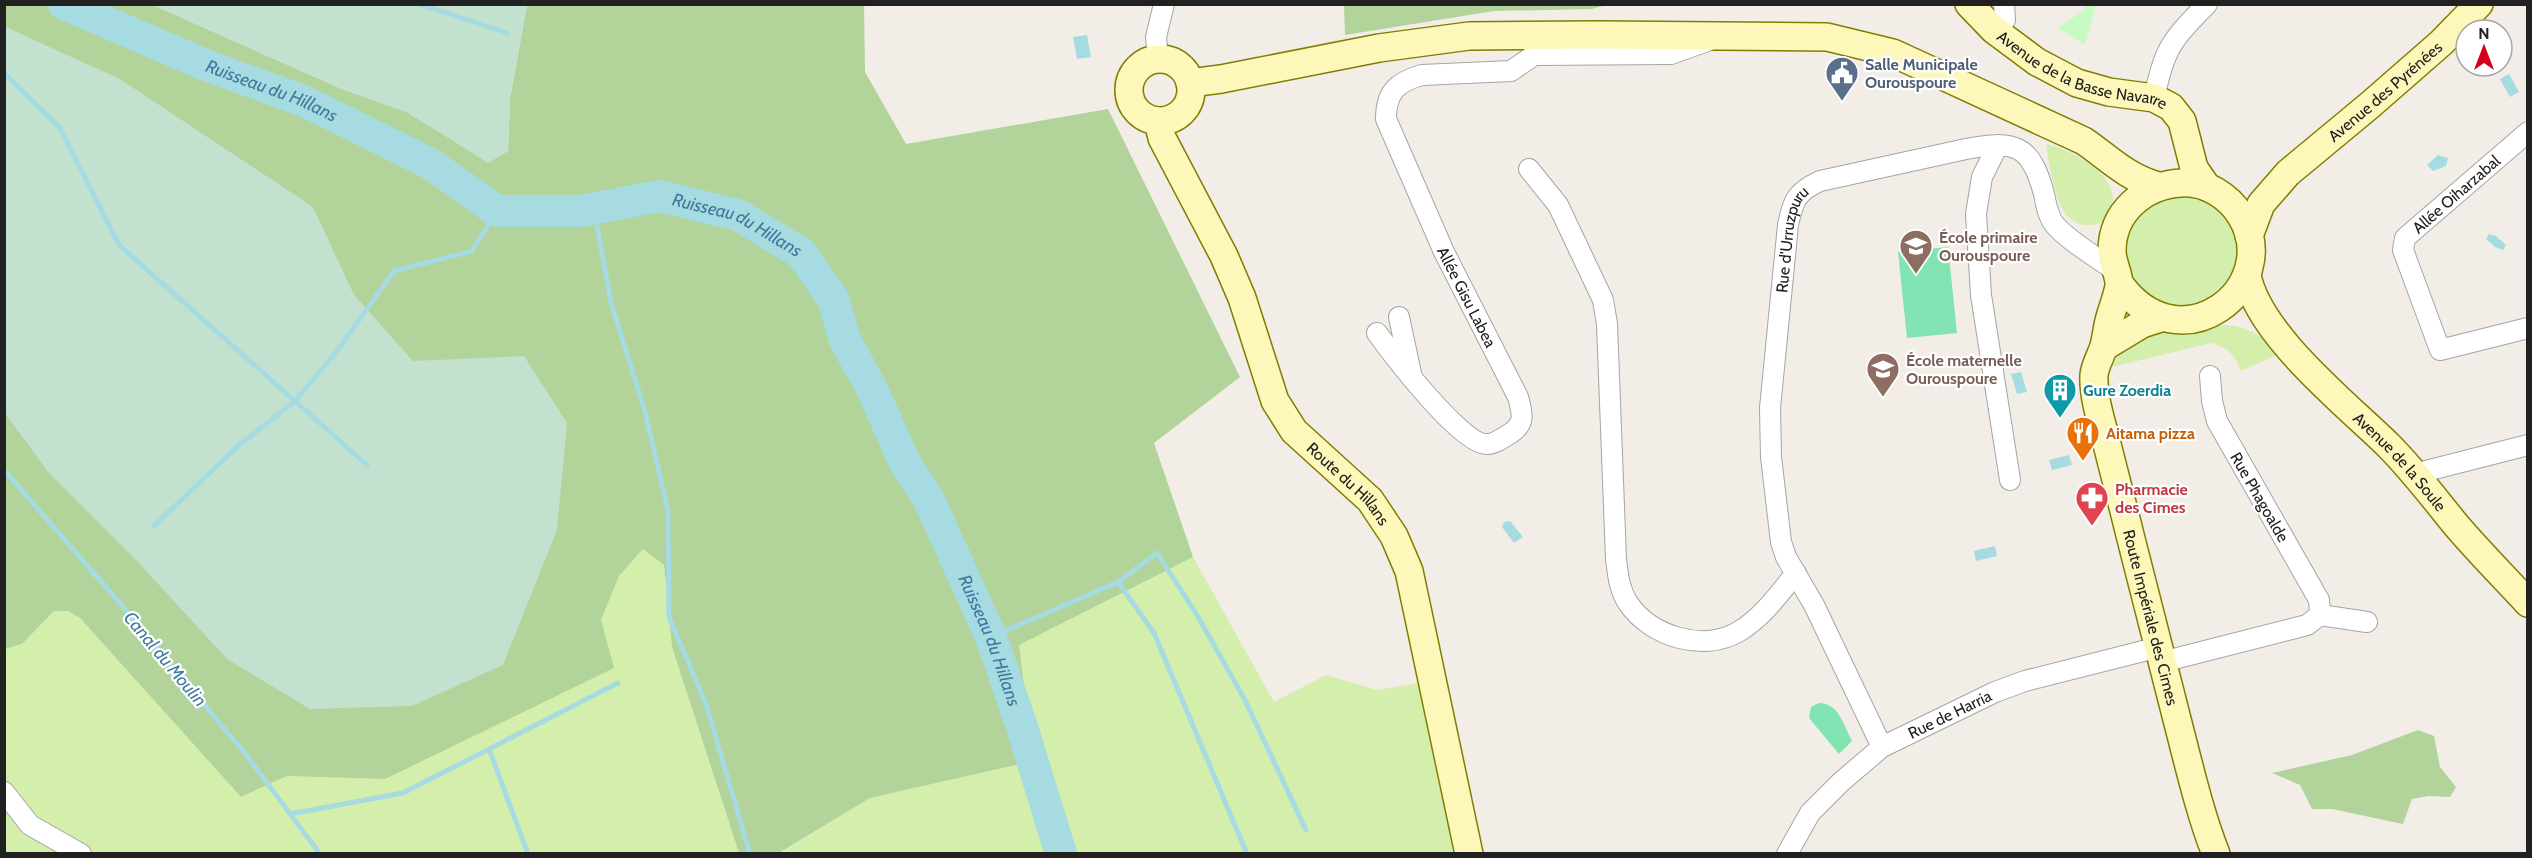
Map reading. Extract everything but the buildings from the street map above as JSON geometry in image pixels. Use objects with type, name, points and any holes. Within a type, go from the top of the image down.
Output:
[{"type":"street","points":[[1158,59],[1156,37],[1164,4]]},
{"type":"street","name":"Avenue de la Basse Navarre","points":[[1969,4],[1994,30],[2037,62],[2077,82],[2109,92],[2154,98],[2171,107],[2182,121],[2194,168],[2218,194]]},
{"type":"street","points":[[1994,30],[2005,20],[2004,4]]},
{"type":"street","points":[[2154,98],[2166,49],[2207,4]]},
{"type":"street","name":"Avenue des Pyrénées","points":[[2249,236],[2261,204],[2288,173],[2441,43],[2478,5]]},
{"type":"street","points":[[1502,72],[1508,64],[1509,53],[1524,35]]},
{"type":"street","points":[[1190,83],[1434,39],[1469,36],[1827,37],[1893,52],[2084,141],[2103,154],[2115,166],[2139,181],[2160,185],[2185,182],[2218,194],[2242,217],[2249,236],[2250,256],[2247,275],[2235,295],[2218,310],[2200,318],[2181,321],[2161,318],[2144,310],[2130,298],[2117,277],[2112,251],[2120,221],[2115,166]]},
{"type":"street","name":"Allée Gisu Labea","points":[[1377,333],[1413,381],[1435,405],[1475,440],[1486,445],[1498,441],[1518,428],[1523,415],[1518,397],[1444,252],[1386,119],[1386,103],[1394,89],[1409,79],[1422,75],[1511,71],[1534,55],[1671,54],[1720,37]]},
{"type":"street","points":[[1158,59],[1172,62],[1184,70],[1190,83],[1191,94],[1188,105],[1160,130],[1138,112],[1129,92],[1131,80],[1137,70],[1146,63],[1158,59]]},
{"type":"street","name":"Route du Hillans","points":[[1160,130],[1224,256],[1242,298],[1275,401],[1294,431],[1370,500],[1394,536],[1406,562],[1420,616],[1469,854]]},
{"type":"street","name":"Allée Oiharzabal","points":[[2527,331],[2440,350],[2403,250],[2405,238],[2528,132]]},
{"type":"street","points":[[2066,234],[2087,239],[2120,221],[2140,195],[2160,185],[2178,164],[2186,141]]},
{"type":"street","points":[[1998,145],[1982,177],[1976,214],[1981,295],[2010,480]]},
{"type":"street","name":"Rue d'Urruzpuru","points":[[1882,747],[1781,542],[1770,440],[1774,348],[1792,206],[1799,193],[1820,181],[1966,148],[2010,145],[2033,161],[2049,214],[2055,225],[2117,277]]},
{"type":"street","points":[[1529,169],[1558,205],[1603,300],[1607,324],[1616,559],[1619,584],[1629,604],[1663,633],[1689,640],[1717,640],[1737,633],[1753,622],[1796,573]]},
{"type":"street","name":"Avenue des Pyrénées","points":[[2218,194],[2288,173]]},
{"type":"street","name":"Avenue de la Soule","points":[[2247,275],[2249,290],[2268,324],[2417,478],[2458,528],[2528,603]]},
{"type":"street","name":"Route Impériale des Cimes","points":[[2117,277],[2104,347],[2094,374],[2096,395],[2191,774],[2216,854]]},
{"type":"street","points":[[2218,310],[2268,324]]},
{"type":"street","points":[[1399,317],[1413,381]]},
{"type":"street","points":[[2104,347],[2142,324],[2161,318]]},
{"type":"street","name":"Rue Phagoalde","points":[[2210,376],[2212,401],[2217,421],[2319,600],[2320,615]]},
{"type":"street","points":[[2417,478],[2426,471],[2528,445]]},
{"type":"street","points":[[2161,655],[2307,625],[2320,615],[2367,622]]},
{"type":"street","name":"Rue de Harria","points":[[1787,854],[1810,813],[1840,782],[1882,747],[1995,692],[2025,681],[2161,655]]},
{"type":"street","points":[[4,792],[30,825],[81,854]]},
{"type":"green space","points":[[1344,4],[1606,5],[1592,9],[1494,11],[1345,35]]},
{"type":"green space","points":[[5,5],[153,5],[342,89],[407,112],[488,162],[508,151],[510,98],[527,5],[864,5],[865,72],[906,144],[1108,109],[1240,377],[1154,443],[1193,557],[1019,645],[1033,761],[870,798],[779,853],[739,853],[672,647],[664,565],[643,549],[619,576],[601,620],[614,668],[385,779],[287,776],[241,797],[80,618],[68,611],[54,611],[22,644],[5,649],[5,193],[120,80],[5,27]]},
{"type":"green space","points":[[153,5],[527,5],[510,98],[508,151],[488,163],[407,112],[342,89]]},
{"type":"green space","points":[[2086,5],[2096,5],[2085,45],[2058,28],[2084,10]]},
{"type":"green space","points":[[5,27],[120,79],[313,207],[354,295],[413,361],[524,356],[567,423],[557,530],[503,665],[412,706],[310,709],[227,659],[138,562],[48,472],[5,413]]},
{"type":"green space","points":[[2046,144],[2087,162],[2108,184],[2113,196],[2111,209],[2101,223],[2086,225],[2074,221],[2065,213],[2054,186]]},
{"type":"green space","points":[[2193,193],[2224,211],[2239,244],[2236,268],[2224,289],[2204,303],[2180,308],[2156,303],[2129,279],[2125,268],[2125,231],[2146,203]]},
{"type":"green space","points":[[1948,247],[1957,333],[1907,338],[1898,252]]},
{"type":"green space","points":[[2221,325],[2230,325],[2253,332],[2279,354],[2241,371],[2230,353],[2211,343],[2112,367],[2120,352],[2153,331],[2197,333]]},
{"type":"green space","points":[[643,549],[664,565],[672,647],[739,853],[5,853],[4,649],[22,644],[54,611],[68,611],[80,618],[241,797],[287,776],[385,779],[601,620],[619,576]]},
{"type":"green space","points":[[1193,557],[1274,702],[1326,675],[1377,690],[1419,683],[1456,854],[779,854],[870,798],[1033,761],[1018,645]]},
{"type":"green space","points":[[1819,703],[1826,704],[1836,711],[1852,741],[1839,754],[1809,718],[1811,707]]},
{"type":"green space","points":[[2418,730],[2434,736],[2440,767],[2456,787],[2450,797],[2428,796],[2412,799],[2403,824],[2332,809],[2312,809],[2300,785],[2272,773],[2352,755]]},
{"type":"water","points":[[1087,35],[1091,57],[1077,59],[1073,37]]},
{"type":"water","points":[[2511,78],[2519,92],[2510,97],[2500,79]]},
{"type":"water","points":[[2438,155],[2448,158],[2446,166],[2433,171],[2427,165]]},
{"type":"water","points":[[2489,234],[2496,236],[2506,245],[2503,250],[2495,247],[2486,239]]},
{"type":"water","points":[[2021,372],[2027,392],[2017,394],[2011,374]]},
{"type":"water","points":[[2069,455],[2072,465],[2052,470],[2049,460]]},
{"type":"water","points":[[1510,521],[1523,537],[1514,543],[1502,527],[1504,522]]},
{"type":"water","points":[[1995,546],[1997,556],[1976,561],[1974,551]]},
{"type":"waterway","name":"Ruisseau du Hillans","points":[[64,4],[208,66],[304,101],[431,164],[497,211],[581,211],[659,196],[738,215],[801,253],[833,299],[845,340],[872,389],[905,463],[929,500],[991,637],[1022,727],[1061,854]]},
{"type":"waterway","points":[[419,4],[507,33]]},
{"type":"waterway","points":[[4,73],[60,128],[119,245],[367,465]]},
{"type":"waterway","points":[[594,208],[611,303],[645,411],[668,511],[669,617],[706,704],[750,854]]},
{"type":"waterway","points":[[154,526],[238,446],[295,401],[337,351],[394,271],[472,251],[497,211]]},
{"type":"waterway","name":"Canal du Moulin","points":[[4,470],[119,602],[247,756],[320,854]]},
{"type":"waterway","points":[[991,637],[1118,582],[1157,553],[1197,615],[1245,700],[1306,830]]},
{"type":"waterway","points":[[1118,582],[1154,633],[1247,854]]},
{"type":"waterway","points":[[290,814],[403,793],[618,683]]},
{"type":"waterway","points":[[489,749],[528,854]]},
{"type":"place","name":"Salle Municipale Ourouspoure","points":[[1842,102]]},
{"type":"place","name":"École primaire Ourouspoure","points":[[1916,275]]},
{"type":"place","name":"École maternelle Ourouspoure","points":[[1883,398]]},
{"type":"place","name":"Gure Zoerdia","points":[[2060,419]]},
{"type":"place","name":"Aitama pizza","points":[[2083,462]]},
{"type":"place","name":"Pharmacie des Cimes","points":[[2092,527]]}]
